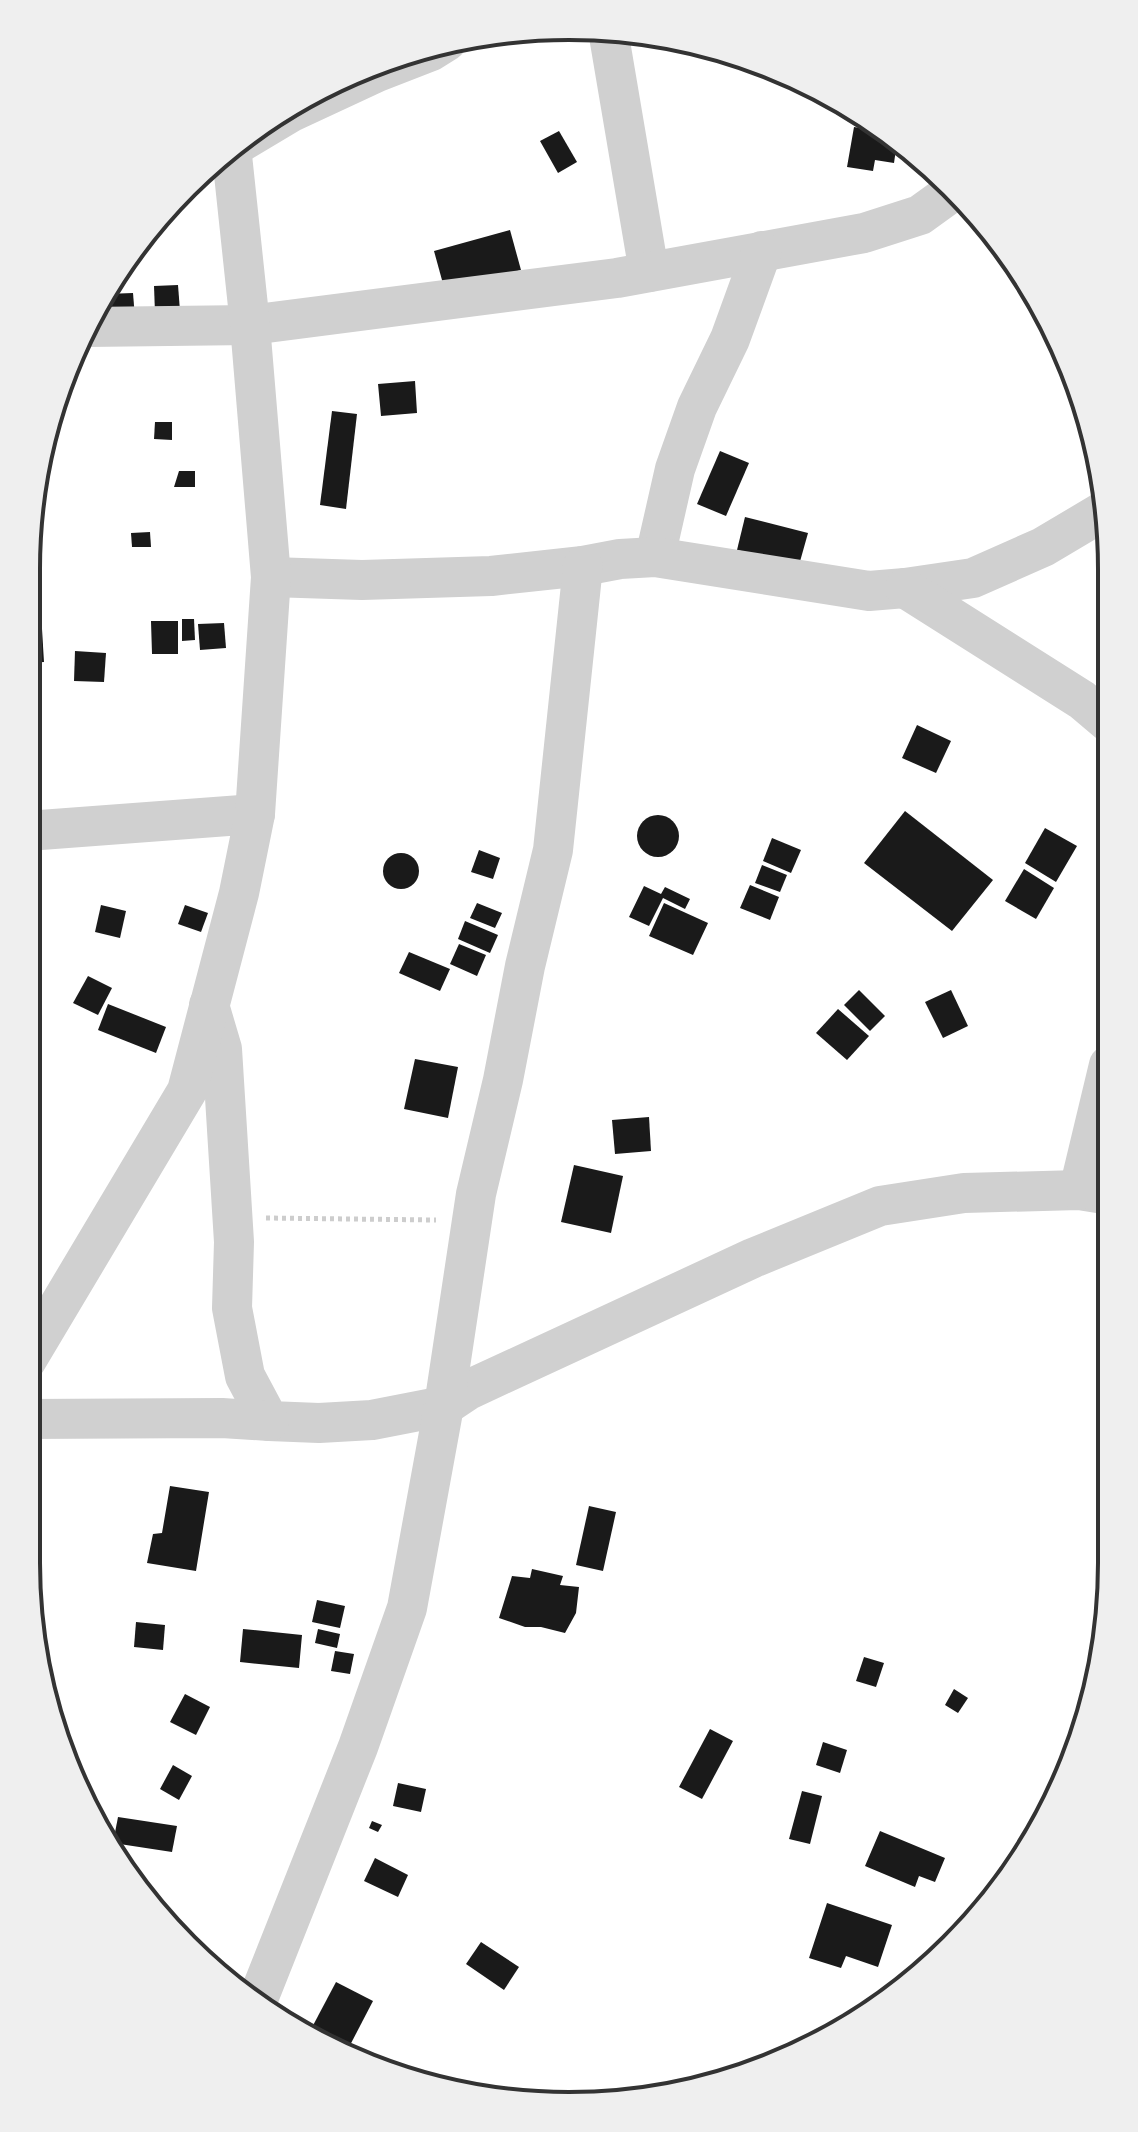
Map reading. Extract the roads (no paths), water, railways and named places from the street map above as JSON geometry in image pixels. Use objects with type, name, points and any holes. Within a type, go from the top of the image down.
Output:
[{"type":"street","points":[[610,42],[649,272]]},
{"type":"street","points":[[40,1338],[187,1091],[239,893],[255,814],[271,577],[232,161]]},
{"type":"street","points":[[99,327],[250,325],[649,272],[864,233],[920,215],[945,197]]},
{"type":"street","points":[[655,557],[675,469],[697,407],[730,339],[762,251]]},
{"type":"street","points":[[271,577],[362,580],[491,576],[655,557],[869,591],[973,578],[1043,547],[1095,516]]},
{"type":"street","points":[[261,1993],[358,1747],[407,1608],[444,1406],[470,1222],[553,850],[583,566]]},
{"type":"street","points":[[905,588],[1082,700],[1098,714]]},
{"type":"street","points":[[40,830],[255,814]]},
{"type":"street","points":[[209,1005],[222,1049],[234,1242],[232,1308],[245,1376],[269,1421]]},
{"type":"street","points":[[40,1419],[222,1418],[319,1423],[372,1420],[444,1406],[468,1390],[753,1258],[880,1206],[964,1193],[1094,1192],[1098,1158]]}]
